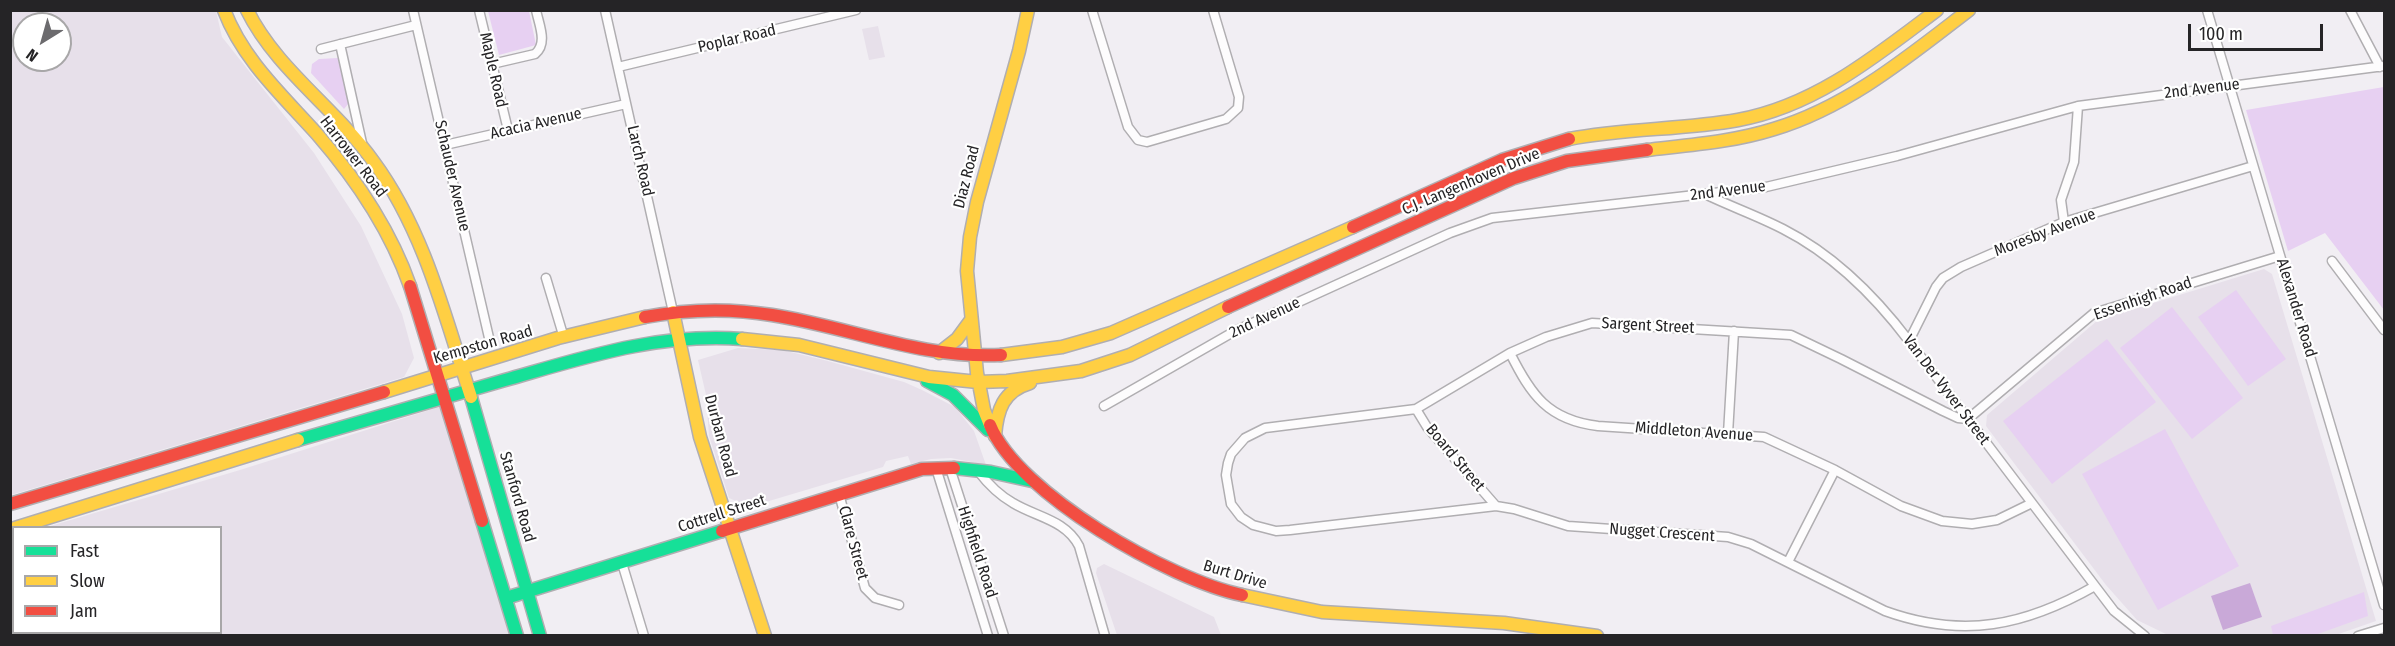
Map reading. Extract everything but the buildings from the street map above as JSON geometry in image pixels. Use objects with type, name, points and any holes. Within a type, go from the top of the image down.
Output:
[{"type":"main road","name":"Harrower Road","points":[[224,10],[234,37],[249,59],[347,170],[370,202],[404,270],[437,375]]},
{"type":"main road","name":"Harrower Road","points":[[247,10],[253,24],[268,44],[363,147],[390,187],[427,260],[462,368]]},
{"type":"main road","name":"Diaz Road","points":[[975,355],[967,285],[970,237],[977,202],[1019,51],[1028,10]]},
{"type":"main road","name":"C.J. Langenhoven Drive","points":[[975,355],[1047,351],[1091,341],[1113,333],[1481,168],[1540,146],[1612,132],[1724,121],[1778,110],[1850,74],[1881,54],[1936,10]]},
{"type":"main road","name":"C.J. Langenhoven Drive","points":[[978,382],[1067,374],[1101,366],[1130,355],[1262,291],[1514,178],[1544,167],[1567,161],[1742,138],[1767,133],[1812,117],[1846,100],[1872,83],[1969,10]]},
{"type":"main road","points":[[439,294],[450,305],[465,351],[472,359],[486,361]]},
{"type":"main road","name":"Kempston Road","points":[[10,504],[564,338],[673,312],[718,309],[776,314],[939,353],[975,355]]},
{"type":"main road","name":"Durban Road","points":[[673,312],[699,437],[765,636]]},
{"type":"main road","points":[[939,353],[957,339],[971,320]]},
{"type":"main road","points":[[19,526],[237,458],[602,352],[647,342],[679,338],[729,338],[780,342],[929,377],[978,382]]},
{"type":"main road","name":"Burt Drive","points":[[975,355],[978,382],[986,416],[995,437],[1012,461],[1036,483],[1082,518],[1132,550],[1173,572],[1232,593],[1323,612],[1504,623],[1597,636]]},
{"type":"main road","name":"Stanford Road","points":[[462,368],[540,636]]},
{"type":"main road","points":[[904,371],[953,395],[995,437]]},
{"type":"main road","points":[[995,437],[999,406],[1011,390],[1067,374]]},
{"type":"main road","points":[[437,375],[517,636]]},
{"type":"main road","name":"Cottrell Street","points":[[506,598],[922,469],[950,468],[978,471],[1012,476],[1036,483]]},
{"type":"street","name":"Schauder Avenue","points":[[412,10],[490,342]]},
{"type":"street","name":"Maple Road","points":[[479,10],[508,130]]},
{"type":"street","points":[[492,64],[535,54],[539,51],[543,44],[536,10]]},
{"type":"street","name":"Larch Road","points":[[605,10],[673,312]]},
{"type":"street","name":"Poplar Road","points":[[618,67],[856,10]]},
{"type":"street","points":[[1092,10],[1130,133],[1138,140],[1147,142],[1226,119],[1238,108],[1239,96],[1213,10]]},
{"type":"street","name":"Alexander Road","points":[[2207,10],[2385,605]]},
{"type":"street","points":[[2350,10],[2382,67]]},
{"type":"street","points":[[321,49],[416,25]]},
{"type":"street","points":[[340,44],[363,147]]},
{"type":"street","name":"2nd Avenue","points":[[1104,406],[1235,331],[1472,223],[1492,218],[1766,187],[1886,159],[2078,106],[2382,67]]},
{"type":"street","name":"Acacia Avenue","points":[[445,145],[626,104]]},
{"type":"street","points":[[2064,222],[2061,200],[2074,162],[2078,106]]},
{"type":"street","name":"Moresby Avenue","points":[[1910,341],[1931,295],[1943,278],[1961,267],[2064,222],[2253,166]]},
{"type":"street","name":"Van Der Vyver Street","points":[[1704,194],[1782,228],[1813,246],[1874,298],[1910,341],[2119,616],[2145,636]]},
{"type":"street","name":"Essenhigh Road","points":[[1968,419],[2094,313],[2280,255]]},
{"type":"street","points":[[2332,261],[2385,330]]},
{"type":"street","points":[[546,278],[564,338]]},
{"type":"street","name":"Sargent Street","points":[[1227,489],[1226,476],[1231,454],[1245,438],[1255,432],[1300,423],[1416,409],[1510,353],[1592,323],[1798,337],[1943,411],[1958,418],[1968,419]]},
{"type":"street","points":[[1728,434],[1734,331]]},
{"type":"street","name":"Middleton Avenue","points":[[1510,353],[1524,381],[1535,396],[1550,409],[1577,423],[1764,437],[1836,470],[1901,506],[1942,521],[1972,524],[1997,520],[2032,502]]},
{"type":"street","name":"Board Street","points":[[1416,409],[1438,440],[1496,506]]},
{"type":"street","name":"Highfield Road","points":[[936,468],[988,636]]},
{"type":"street","name":"Highfield Road","points":[[950,468],[1004,636]]},
{"type":"street","points":[[1788,562],[1836,470]]},
{"type":"street","points":[[978,471],[989,484],[1013,503],[1050,520],[1073,535],[1079,546],[1105,636]]},
{"type":"street","name":"Nugget Crescent","points":[[1227,489],[1231,504],[1241,517],[1253,525],[1276,531],[1496,506],[1579,528],[1728,537],[1751,544],[1885,611],[1903,618],[1944,625],[1976,626],[2023,619],[2051,609],[2095,586]]},
{"type":"street","name":"Clare Street","points":[[839,494],[867,593],[874,598],[899,605]]},
{"type":"street","points":[[622,563],[644,636]]},
{"type":"street","points":[[2358,636],[2385,628]]},
{"type":"shaded area","points":[[10,11],[216,11],[222,37],[314,153],[361,226],[402,314],[414,358],[404,377],[11,495]]},
{"type":"shaded area","points":[[488,11],[529,11],[536,45],[499,55]]},
{"type":"shaded area","points":[[878,26],[885,57],[869,60],[862,29]]},
{"type":"shaded area","points":[[338,58],[349,103],[344,109],[311,73],[312,64],[319,59]]},
{"type":"shaded area","points":[[2384,87],[2384,310],[2325,233],[2288,251],[2246,110]]},
{"type":"shaded area","points":[[2264,269],[2272,274],[2376,621],[2333,636],[2170,636],[2137,620],[2106,585],[1986,426],[1987,415],[2098,320]]},
{"type":"shaded area","points":[[2236,290],[2286,359],[2248,386],[2198,317]]},
{"type":"shaded area","points":[[2172,307],[2243,398],[2192,439],[2120,348]]},
{"type":"shaded area","points":[[2107,339],[2156,402],[2052,484],[2003,421]]},
{"type":"shaded area","points":[[738,348],[782,350],[904,382],[922,390],[955,407],[974,431],[986,465],[951,458],[931,459],[911,464],[908,456],[886,461],[883,467],[749,507],[729,498],[709,436],[706,395],[698,360]]},
{"type":"shaded area","points":[[442,406],[510,635],[11,635],[10,538],[12,537],[12,634],[222,634],[222,526],[50,526],[240,470]]},
{"type":"shaded area","points":[[2165,429],[2239,566],[2158,610],[2082,474]]},
{"type":"shaded area","points":[[1104,564],[1214,617],[1221,635],[1117,635],[1096,573],[1097,568]]},
{"type":"shaded area","points":[[2250,583],[2262,617],[2223,630],[2211,596]]},
{"type":"shaded area","points":[[2364,592],[2368,616],[2315,635],[2273,635],[2271,626]]},
{"type":"traffic: fast","points":[[298,440],[593,355],[651,343],[711,338],[742,339]]},
{"type":"traffic: fast","points":[[927,381],[953,395],[988,430]]},
{"type":"traffic: fast","points":[[471,397],[540,636]]},
{"type":"traffic: fast","points":[[954,468],[991,472],[1032,481]]},
{"type":"traffic: fast","points":[[482,521],[517,636]]},
{"type":"traffic: fast","points":[[506,598],[722,531]]},
{"type":"traffic: slow","points":[[224,10],[242,45],[264,76],[332,151],[359,187],[393,245],[410,286]]},
{"type":"traffic: slow","points":[[247,10],[274,51],[358,142],[391,188],[420,245],[471,397]]},
{"type":"traffic: slow","points":[[990,425],[984,410],[977,373],[967,271],[970,237],[977,202],[1019,51],[1028,10]]},
{"type":"traffic: slow","points":[[1569,139],[1590,135],[1696,126],[1766,113],[1793,103],[1844,77],[1937,10]]},
{"type":"traffic: slow","points":[[1647,150],[1743,137],[1774,129],[1827,108],[1877,78],[1969,10]]},
{"type":"traffic: slow","points":[[1001,355],[1062,347],[1111,333],[1353,227]]},
{"type":"traffic: slow","points":[[742,339],[799,345],[929,377],[978,382],[1007,381],[1081,371],[1130,355],[1228,307]]},
{"type":"traffic: slow","points":[[673,312],[700,437],[765,636]]},
{"type":"traffic: slow","points":[[384,392],[558,338],[645,317]]},
{"type":"traffic: slow","points":[[939,353],[957,339],[971,320]]},
{"type":"traffic: slow","points":[[995,436],[1003,403],[1013,391],[1030,383]]},
{"type":"traffic: slow","points":[[21,526],[298,440]]},
{"type":"traffic: slow","points":[[1242,595],[1322,612],[1504,623],[1597,636]]},
{"type":"traffic: jam","points":[[1353,227],[1502,160],[1569,139]]},
{"type":"traffic: jam","points":[[1228,307],[1514,178],[1567,161],[1647,150]]},
{"type":"traffic: jam","points":[[410,286],[482,521]]},
{"type":"traffic: jam","points":[[645,317],[708,310],[740,311],[801,320],[943,352],[1001,355]]},
{"type":"traffic: jam","points":[[10,504],[384,392]]},
{"type":"traffic: jam","points":[[990,425],[1006,451],[1031,479],[1063,505],[1100,530],[1176,572],[1242,595]]},
{"type":"traffic: jam","points":[[722,531],[922,469],[954,468]]}]
